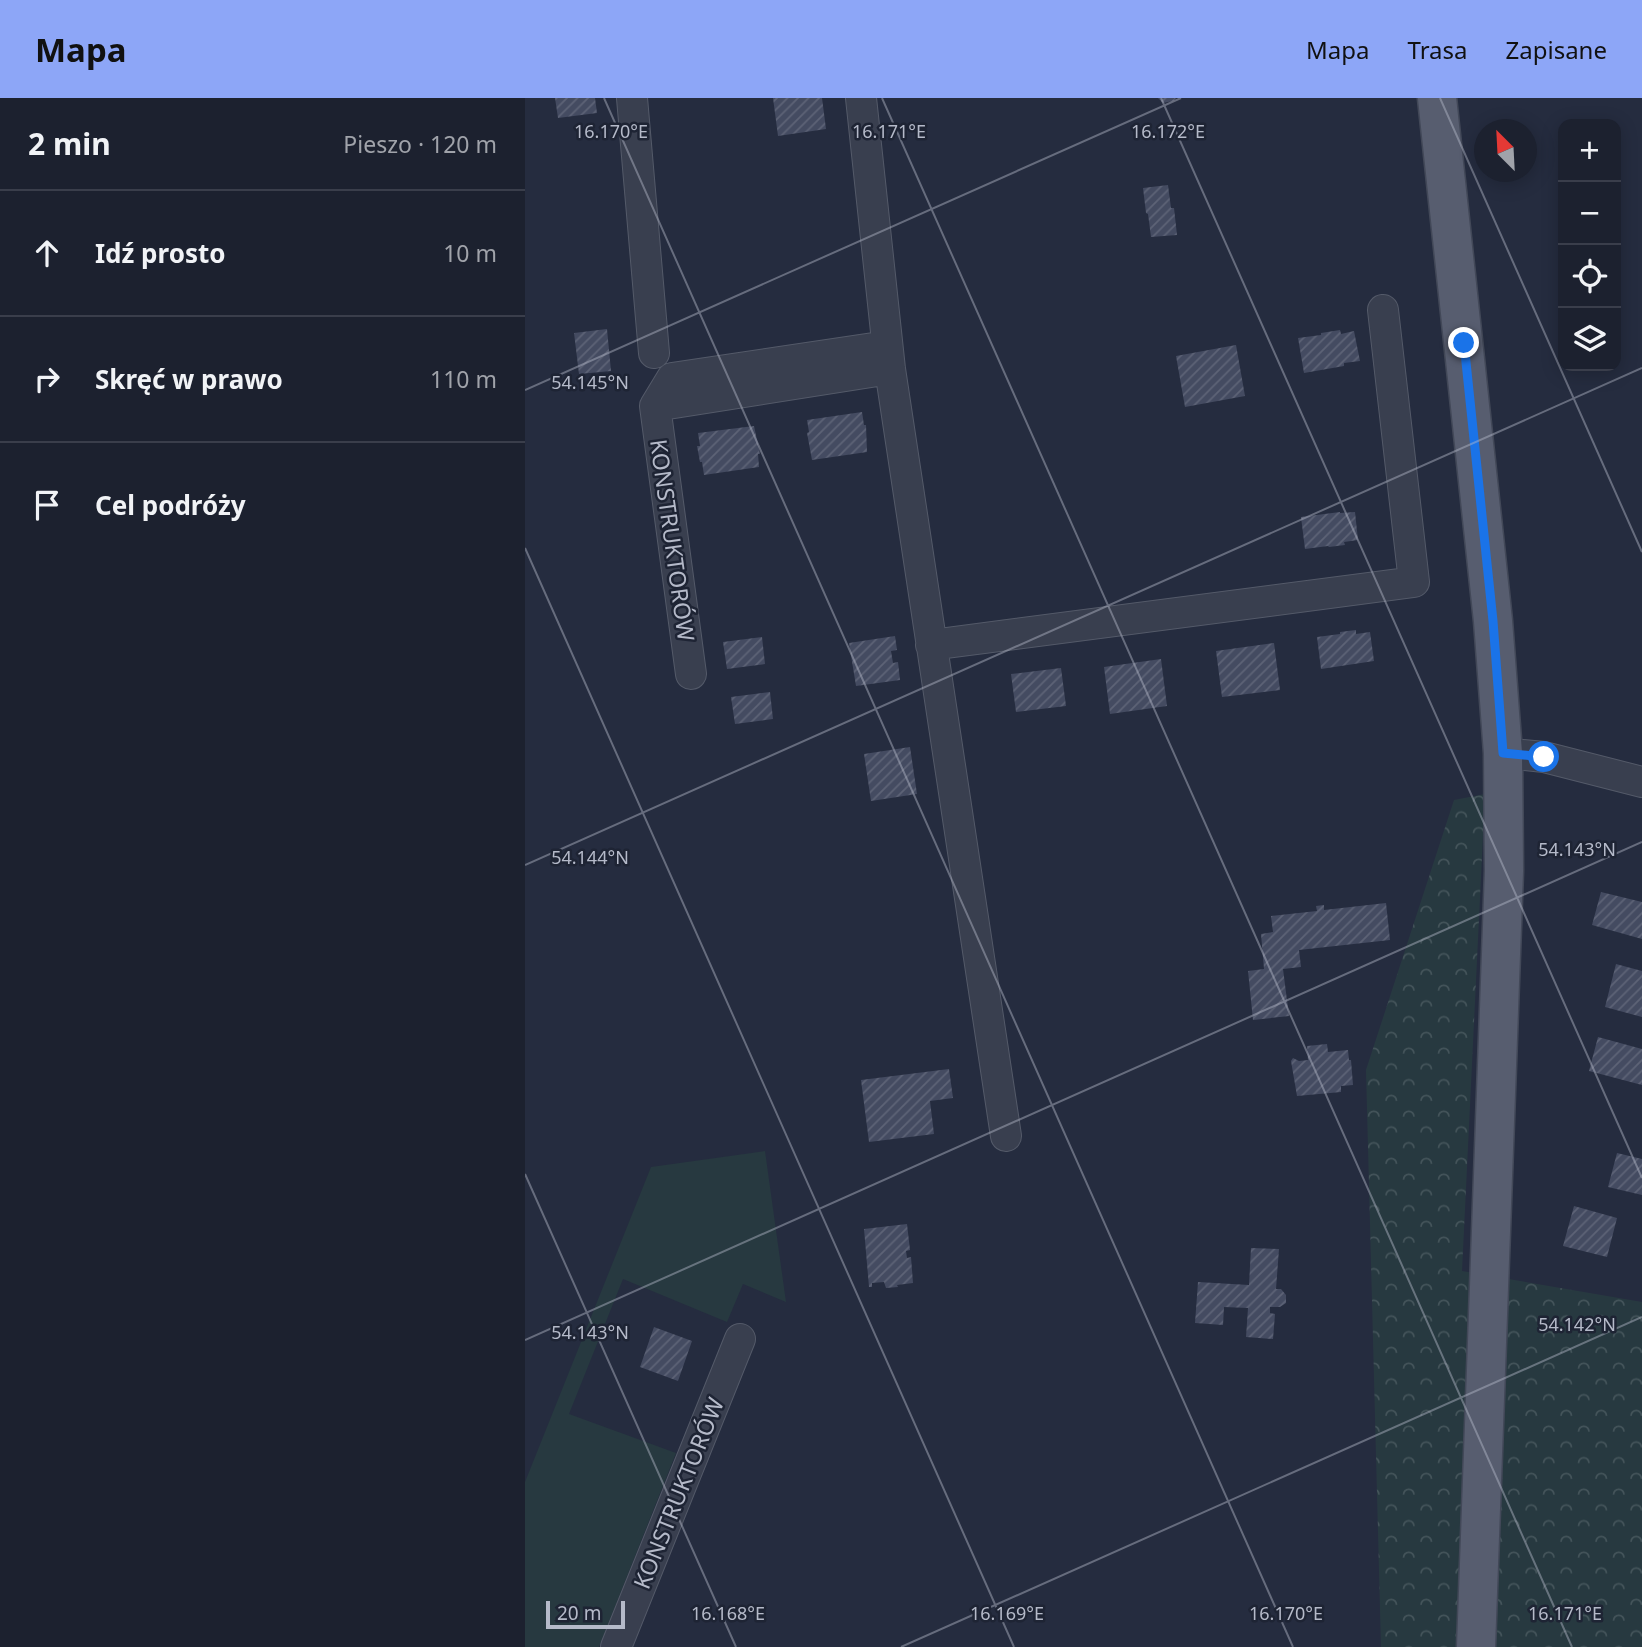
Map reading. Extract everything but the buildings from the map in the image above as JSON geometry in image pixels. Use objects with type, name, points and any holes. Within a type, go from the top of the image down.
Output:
[{"type":"main road","points":[[1437,98],[1493,621],[1503,753],[1502,951],[1476,1647]]},
{"type":"street","points":[[632,98],[654,353]]},
{"type":"street","points":[[860,98],[888,357],[1006,1136]]},
{"type":"street","points":[[931,645],[1414,582],[1383,310]]},
{"type":"street","name":"KONSTRUKTORÓW","points":[[691,674],[655,406],[673,378],[888,357]]},
{"type":"street","points":[[1503,753],[1544,757],[1642,782]]},
{"type":"street","name":"KONSTRUKTORÓW","points":[[616,1647],[740,1339]]},
{"type":"green space","points":[[1485,794],[1462,1271],[1642,1302],[1642,1647],[1381,1647],[1366,1070],[1454,800]]},
{"type":"green space","points":[[765,1151],[786,1302],[743,1284],[727,1322],[623,1279],[569,1414],[676,1453],[599,1647],[525,1647],[525,1482],[651,1167]]},
{"type":"route","points":[[1464,343],[1499,680],[1503,753],[1544,757]]}]
